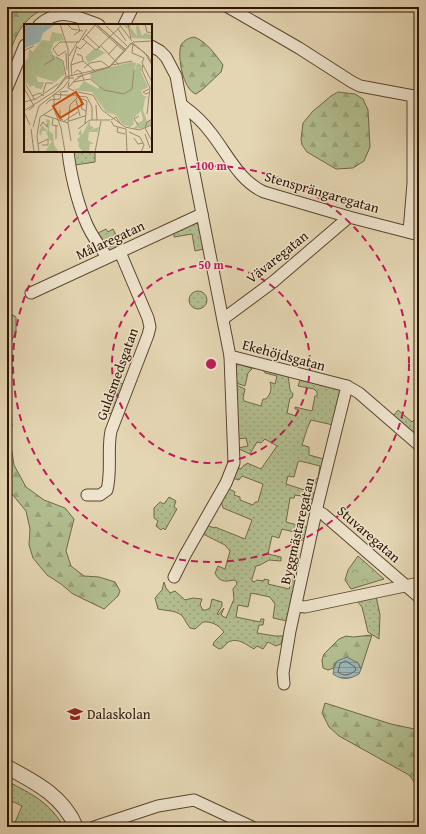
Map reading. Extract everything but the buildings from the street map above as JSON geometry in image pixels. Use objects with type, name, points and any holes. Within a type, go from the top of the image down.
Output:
[{"type":"street","points":[[124,24],[133,7]]},
{"type":"street","points":[[228,7],[299,48],[360,86],[416,96],[413,183],[414,233]]},
{"type":"street","points":[[40,24],[51,16],[61,14],[77,16],[97,24]]},
{"type":"street","name":"Ekehöjdsgatan","points":[[152,47],[160,51],[171,64],[176,76],[230,356],[346,386],[359,393],[419,445]]},
{"type":"street","points":[[7,88],[24,48]]},
{"type":"street","name":"Stensprängaregatan","points":[[182,105],[199,118],[242,176],[255,188],[350,217],[414,233]]},
{"type":"street","points":[[68,152],[72,176],[84,220],[107,257]]},
{"type":"street","name":"Målaregatan","points":[[31,293],[202,214]]},
{"type":"street","name":"Vävaregatan","points":[[223,319],[273,282],[350,217]]},
{"type":"street","name":"Guldsmedsgatan","points":[[87,495],[100,495],[106,490],[110,473],[109,446],[111,431],[150,327],[148,318],[120,252]]},
{"type":"street","points":[[174,577],[226,482],[234,463],[230,356]]},
{"type":"street","name":"Byggmästaregatan","points":[[284,684],[283,672],[296,606],[316,511],[346,386]]},
{"type":"street","name":"Stuvaregatan","points":[[316,511],[328,519],[419,597]]},
{"type":"street","points":[[296,606],[305,607],[419,583]]},
{"type":"street","points":[[7,767],[37,784],[54,796],[64,808],[76,827]]},
{"type":"street","points":[[94,827],[122,823],[158,806],[194,800],[252,827]]},
{"type":"green space","points":[[7,7],[53,7],[35,14],[24,24],[17,35],[7,62]]},
{"type":"green space","points":[[194,37],[206,45],[223,65],[221,72],[196,94],[191,91],[184,80],[180,57],[182,43]]},
{"type":"green space","points":[[338,92],[355,94],[363,99],[368,110],[370,147],[364,161],[353,168],[336,169],[307,152],[302,145],[301,139],[303,123],[313,111]]},
{"type":"green space","points":[[73,152],[95,152],[95,162],[75,165]]},
{"type":"green space","points":[[194,222],[199,225],[204,249],[195,251],[192,234],[174,237],[174,233]]},
{"type":"green space","points":[[106,229],[108,232],[113,229],[122,247],[110,251],[108,250],[98,233]]},
{"type":"green space","points":[[198,291],[204,294],[207,300],[204,306],[198,309],[192,306],[189,300],[192,294]]},
{"type":"green space","points":[[7,311],[16,317],[16,332],[7,349]]},
{"type":"green space","points":[[236,363],[252,369],[248,373],[245,386],[236,383]]},
{"type":"green space","points":[[263,370],[288,375],[290,390],[293,394],[292,398],[290,398],[287,413],[296,416],[298,409],[295,409],[295,407],[312,411],[315,396],[317,396],[317,392],[314,389],[298,386],[300,380],[339,389],[341,392],[333,425],[311,420],[302,445],[309,447],[309,455],[324,459],[318,483],[314,483],[318,478],[320,466],[300,461],[298,462],[294,477],[288,476],[286,484],[317,494],[314,501],[308,497],[295,495],[294,498],[290,498],[286,522],[309,528],[307,539],[301,538],[302,534],[282,529],[279,538],[272,536],[268,554],[281,557],[281,561],[269,560],[256,566],[252,579],[254,582],[257,580],[264,581],[264,579],[269,580],[268,584],[289,589],[293,576],[297,577],[287,621],[273,618],[275,604],[270,597],[251,593],[248,607],[238,605],[236,617],[260,622],[261,619],[264,619],[263,625],[259,625],[257,633],[283,636],[281,644],[276,646],[268,642],[263,649],[257,646],[254,649],[234,640],[219,649],[213,645],[224,632],[220,627],[212,623],[203,622],[195,629],[190,628],[183,617],[178,613],[158,609],[155,598],[162,590],[164,582],[170,593],[175,591],[185,600],[193,598],[202,599],[200,605],[203,610],[210,608],[212,599],[222,602],[222,606],[217,614],[218,615],[224,608],[221,615],[226,618],[234,599],[233,589],[237,584],[234,580],[220,580],[215,573],[218,566],[225,569],[230,551],[225,545],[203,534],[208,526],[215,527],[245,539],[252,520],[223,508],[221,501],[229,489],[235,492],[234,495],[240,497],[240,500],[253,505],[255,502],[258,502],[263,484],[242,476],[239,480],[232,478],[237,468],[241,469],[247,463],[261,469],[277,446],[265,439],[261,443],[257,442],[250,454],[238,448],[248,446],[246,438],[237,439],[236,385],[245,389],[243,398],[244,401],[261,406],[263,399],[266,399],[270,393],[270,382],[275,384],[277,376],[265,373]]},
{"type":"green space","points":[[118,382],[126,385],[114,415],[105,412],[110,399],[117,390]]},
{"type":"green space","points":[[398,410],[412,422],[419,415],[419,437],[393,416]]},
{"type":"green space","points":[[7,412],[12,424],[10,440],[14,465],[26,487],[44,500],[65,508],[74,519],[66,551],[71,566],[84,576],[99,577],[115,582],[120,591],[118,596],[104,609],[73,594],[47,575],[33,558],[29,545],[30,529],[26,511],[12,494],[7,491]]},
{"type":"green space","points":[[169,497],[176,501],[174,507],[177,509],[165,530],[163,528],[161,530],[156,526],[158,521],[154,518],[154,508],[160,502],[164,504]]},
{"type":"green space","points":[[358,556],[384,579],[351,589],[345,580],[348,570]]},
{"type":"green space","points":[[376,596],[380,615],[379,639],[368,632],[362,607],[357,601]]},
{"type":"green space","points":[[372,635],[361,669],[358,663],[352,660],[335,663],[334,668],[328,670],[323,668],[322,660],[324,654],[339,639],[346,636],[353,637]]},
{"type":"green space","points":[[325,703],[391,724],[419,730],[419,788],[409,775],[339,736],[329,727],[322,713]]},
{"type":"green space","points":[[7,781],[46,805],[64,827],[52,826],[50,822],[43,823],[39,827],[13,827],[22,806],[7,799]]},
{"type":"water","points":[[347,657],[358,663],[361,669],[359,674],[353,677],[340,678],[333,674],[334,668],[337,661]]},
{"type":"place","name":"Dalaskolan","points":[[75,714]]}]
